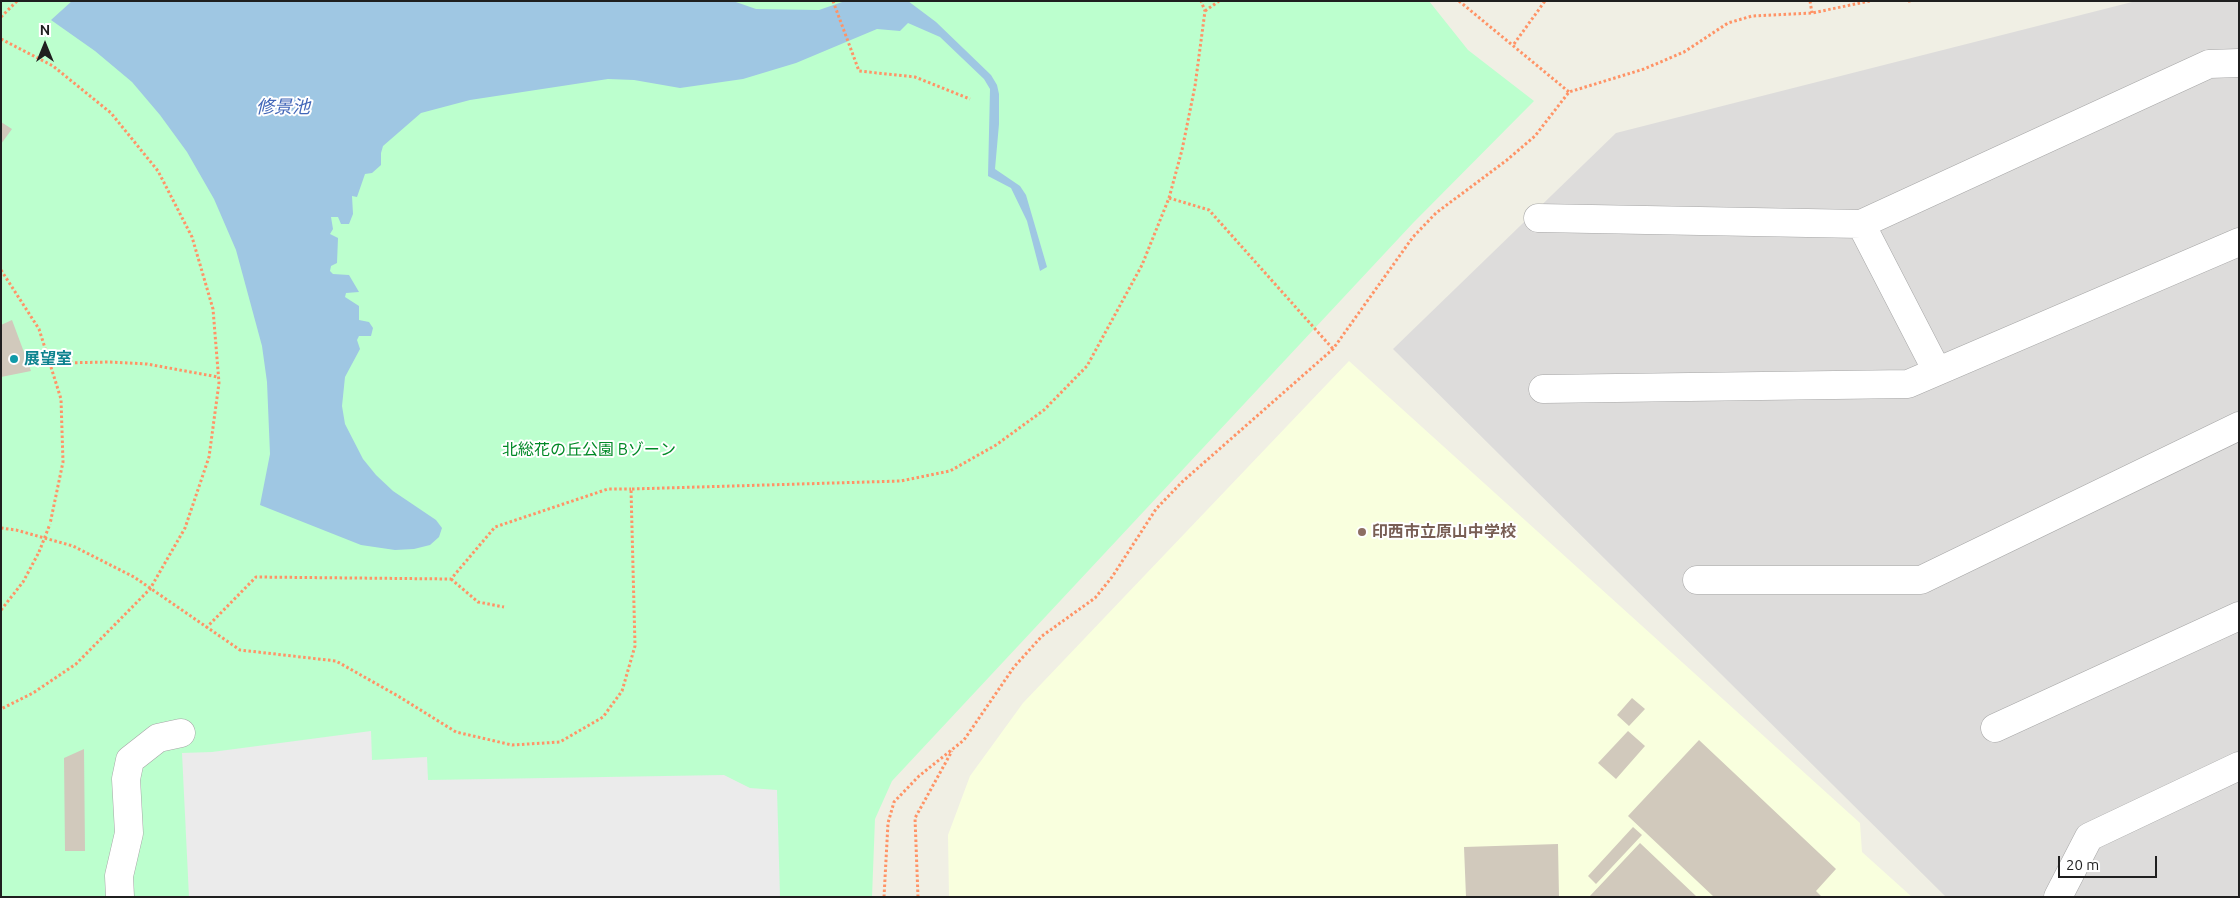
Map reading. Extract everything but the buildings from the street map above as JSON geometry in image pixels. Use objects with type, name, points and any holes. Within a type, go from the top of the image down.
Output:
[{"type":"street","points":[[1538,218],[1861,224],[2208,64],[2239,63]]},
{"type":"street","points":[[1861,224],[1937,372]]},
{"type":"street","points":[[1544,389],[1908,384],[2239,242]]},
{"type":"street","points":[[1697,580],[1921,580],[2239,426]]},
{"type":"street","points":[[1995,728],[2239,616]]},
{"type":"street","points":[[120,897],[119,876],[129,833],[126,779],[130,760],[158,738],[181,733]]},
{"type":"street","points":[[2058,897],[2089,837],[2239,766]]},
{"type":"path","points":[[1,17],[18,1]]},
{"type":"path","points":[[833,1],[859,71],[915,78],[970,99]]},
{"type":"path","points":[[450,579],[496,527],[608,490],[901,481],[950,471],[996,445],[1044,410],[1087,366],[1142,265],[1169,198],[1194,95],[1205,11],[1201,1]]},
{"type":"path","points":[[1205,11],[1220,1]]},
{"type":"path","points":[[1459,1],[1514,44],[1569,92]]},
{"type":"path","points":[[1514,44],[1545,1]]},
{"type":"path","points":[[1810,1],[1812,13]]},
{"type":"path","points":[[884,897],[888,823],[894,802],[919,776],[964,740],[1014,667],[1042,636],[1095,598],[1112,578],[1156,509],[1182,482],[1333,348],[1419,231],[1436,213],[1535,136],[1569,92],[1644,69],[1684,52],[1728,23],[1752,16],[1812,13],[1870,1]]},
{"type":"path","points":[[1,39],[53,66],[111,113],[158,171],[195,246],[213,309],[218,378],[209,457],[185,528],[150,590],[76,664],[33,693],[1,709]]},
{"type":"path","points":[[1169,198],[1209,210],[1333,348]]},
{"type":"path","points":[[1,270],[39,329],[60,399],[63,462],[50,524],[39,552],[23,582],[1,610]]},
{"type":"path","points":[[60,363],[110,362],[147,364],[218,378]]},
{"type":"path","points":[[1,528],[16,530],[74,546],[134,577],[150,590],[240,650],[336,661],[456,732],[512,745],[560,742],[603,717],[622,691],[635,646],[631,490]]},
{"type":"path","points":[[206,628],[256,578],[450,579],[478,602],[504,607]]},
{"type":"path","points":[[918,897],[915,818],[953,748]]},
{"type":"shaded area","points":[[2136,1],[2239,1],[2239,897],[1946,897],[1393,349],[1616,133]]},
{"type":"shaded area","name":"印西市立原山中学校","points":[[1349,361],[1860,823],[1862,852],[1912,897],[949,897],[948,835],[970,776],[1023,703]]},
{"type":"shaded area","points":[[371,731],[372,760],[427,757],[428,780],[724,775],[750,788],[777,790],[780,897],[189,897],[182,753],[212,752]]},
{"type":"green space","name":"北総花の丘公園 Bゾーン","points":[[1,1],[1429,1],[1468,50],[1534,101],[1413,223],[892,781],[875,819],[872,897],[1,897]]},
{"type":"water","name":"修景池","points":[[72,1],[733,1],[756,9],[819,10],[845,1],[908,1],[936,22],[991,75],[997,85],[999,94],[999,124],[995,169],[1020,186],[1026,195],[1047,267],[1040,271],[1027,221],[1011,188],[988,176],[990,89],[984,79],[940,37],[908,23],[900,31],[877,29],[796,63],[743,79],[680,88],[634,80],[608,79],[470,100],[421,113],[383,146],[381,165],[372,173],[365,174],[357,197],[352,196],[353,214],[349,224],[341,224],[338,217],[331,217],[333,229],[330,234],[338,238],[337,263],[331,266],[330,271],[333,274],[349,275],[359,292],[346,293],[345,297],[359,306],[359,320],[369,322],[373,328],[371,336],[359,336],[357,340],[360,349],[345,377],[342,406],[345,424],[363,459],[376,475],[393,491],[436,520],[442,528],[439,537],[430,545],[414,549],[395,550],[361,545],[260,505],[270,454],[267,382],[262,346],[236,250],[214,199],[187,152],[160,115],[132,82],[95,51],[51,20]]},
{"type":"place","name":"展望室","points":[[14,359]]},
{"type":"place","name":"印西市立原山中学校","points":[[1362,532]]}]
